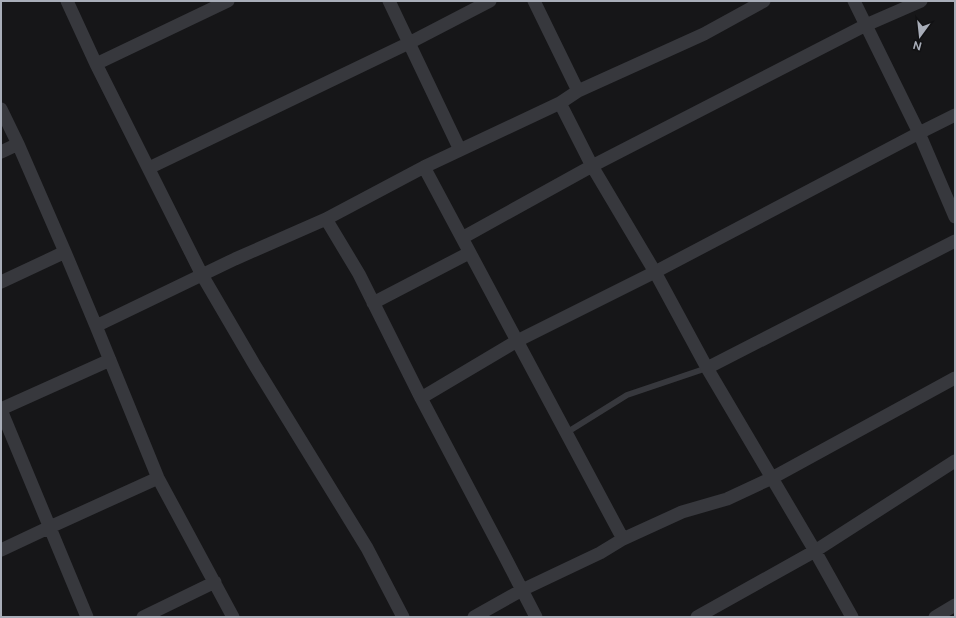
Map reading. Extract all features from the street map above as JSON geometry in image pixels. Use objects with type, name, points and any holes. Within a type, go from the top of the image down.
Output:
[{"type":"street","points":[[67,1],[96,64],[202,275],[254,364],[367,548],[403,617]]},
{"type":"street","points":[[96,64],[228,1]]},
{"type":"street","points":[[389,1],[460,150]]},
{"type":"street","points":[[149,168],[409,43],[490,1]]},
{"type":"street","points":[[534,1],[578,91]]},
{"type":"street","points":[[96,326],[235,259],[326,219],[424,167],[560,103],[578,91],[704,34],[764,1]]},
{"type":"street","points":[[854,1],[919,133],[955,217]]},
{"type":"street","points":[[462,238],[592,166],[866,25],[920,1]]},
{"type":"street","points":[[560,103],[592,166],[655,272],[707,368],[852,617]]},
{"type":"street","points":[[1,110],[18,144],[65,252],[158,478],[233,617]]},
{"type":"street","points":[[421,398],[517,341],[655,272],[955,115]]},
{"type":"street","points":[[1,152],[18,144]]},
{"type":"street","points":[[424,167],[623,539]]},
{"type":"street","points":[[326,219],[359,274],[421,398],[536,617]]},
{"type":"street","points":[[707,368],[955,241]]},
{"type":"street","points":[[1,282],[65,252]]},
{"type":"street","points":[[373,303],[469,253]]},
{"type":"street","points":[[87,617],[1,410],[110,360]]},
{"type":"street","points":[[474,617],[522,590],[600,552],[623,539],[682,512],[728,499],[772,478],[955,378]]},
{"type":"street","points":[[697,617],[814,551],[955,462]]},
{"type":"street","points":[[1,550],[158,478]]},
{"type":"street","points":[[143,617],[215,582]]},
{"type":"street","points":[[935,617],[955,605]]},
{"type":"lane","points":[[566,433],[627,395],[707,368]]}]
